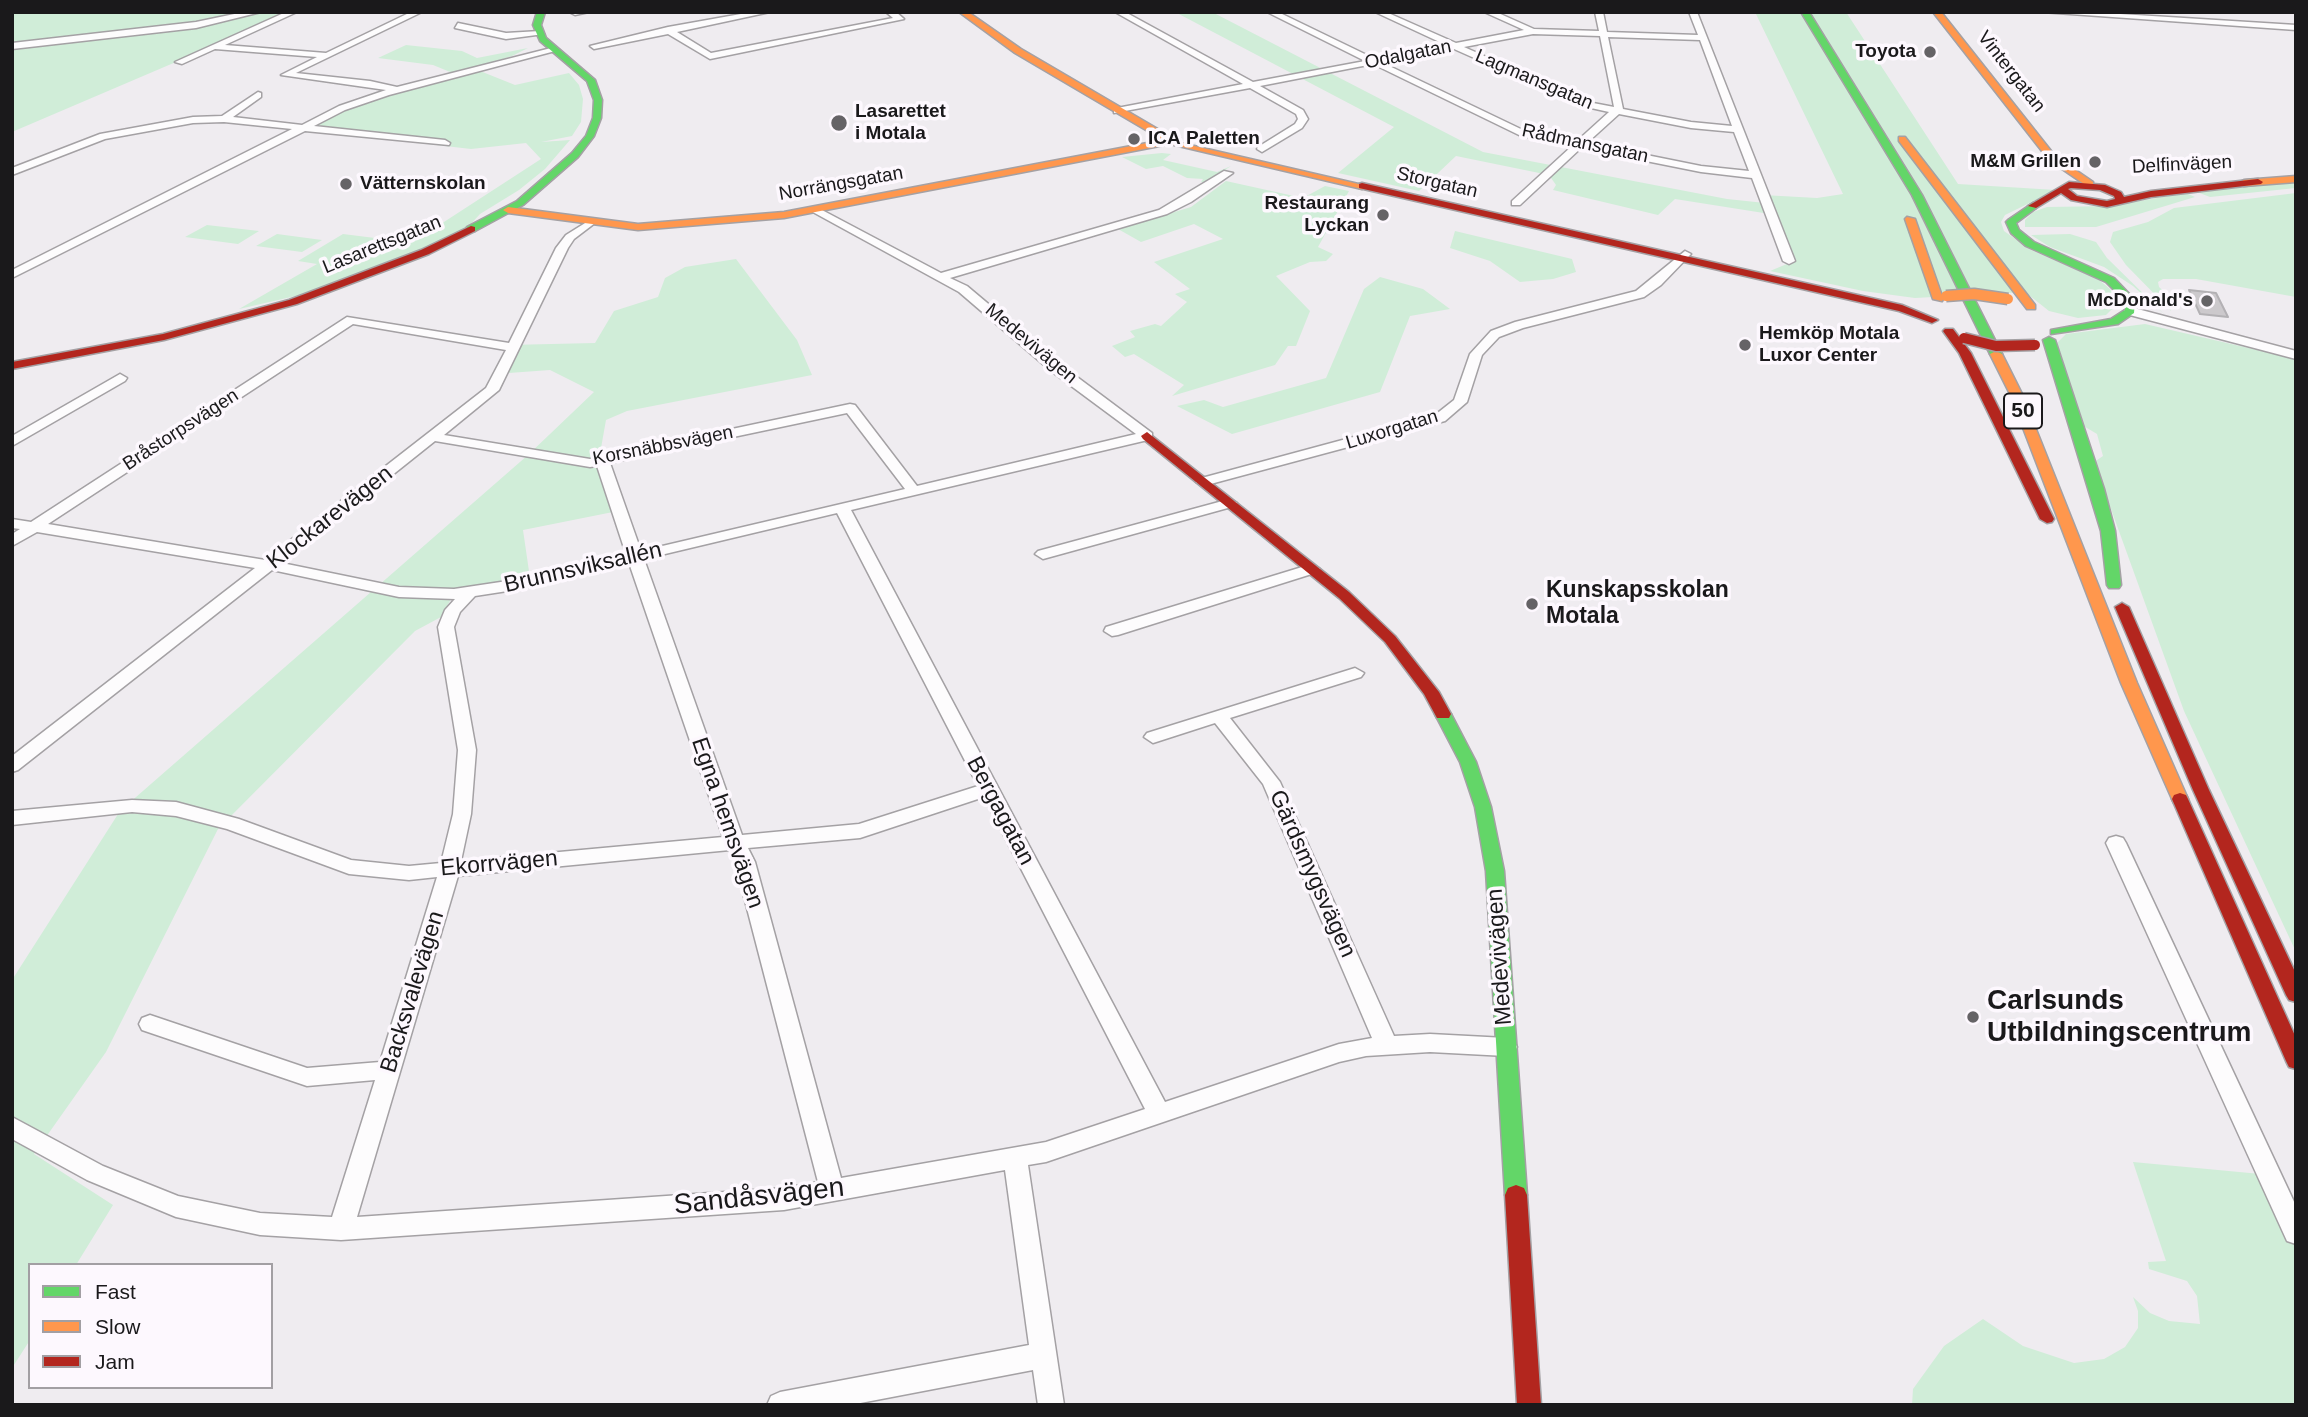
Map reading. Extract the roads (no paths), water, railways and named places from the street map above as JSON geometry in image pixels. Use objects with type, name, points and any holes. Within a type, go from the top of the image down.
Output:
[{"type":"main road","points":[[540,34],[537,25],[541,12]]},
{"type":"main road","name":"Storgatan","points":[[963,12],[1018,51],[1174,141],[1902,308],[1932,320],[1956,335]]},
{"type":"main road","name":"Storgatan","points":[[971,12],[1120,110]]},
{"type":"main road","name":"50","points":[[1805,12],[1917,195],[2016,394],[2129,683],[2296,1061]]},
{"type":"main road","name":"50","points":[[1816,12],[1933,196],[2030,385]]},
{"type":"main road","name":"Vintergatan","points":[[1937,12],[2052,158],[2064,188]]},
{"type":"main road","name":"Lasarettsgatan","points":[[12,366],[164,337],[274,308],[400,263],[508,210],[566,164],[590,136],[596,123],[598,100],[590,80],[540,34]]},
{"type":"main road","name":"50","points":[[1886,120],[1931,173],[2038,311]]},
{"type":"main road","name":"Norrängsgatan","points":[[508,210],[590,223],[659,227],[816,211],[1174,141]]},
{"type":"main road","points":[[1891,150],[1896,183],[1939,298],[1928,309],[1932,320]]},
{"type":"main road","name":"Vintergatan","points":[[2052,158],[2090,184]]},
{"type":"main road","name":"Delfinvägen","points":[[2107,188],[2296,179]]},
{"type":"main road","name":"Delfinvägen","points":[[2085,202],[2107,204],[2258,182]]},
{"type":"main road","points":[[1956,335],[1996,346],[2046,339],[2093,325],[2114,322],[2130,311],[2130,300],[2118,286],[2042,250],[2015,231],[2011,222],[2017,215],[2064,188],[2090,184],[2107,188],[2118,194],[2120,200]]},
{"type":"main road","points":[[2064,188],[2085,202]]},
{"type":"main road","points":[[2042,203],[2085,202]]},
{"type":"main road","name":"Storgatan","points":[[1682,257],[1877,296],[1939,298],[1974,294],[2008,299],[2038,311]]},
{"type":"main road","points":[[2038,311],[2093,325]]},
{"type":"main road","points":[[2038,311],[2053,324],[2046,339],[2097,489],[2108,531],[2113,585]]},
{"type":"main road","points":[[1956,335],[2129,683]]},
{"type":"main road","name":"Medevivägen","points":[[1147,436],[1312,569],[1369,619],[1408,660],[1441,709],[1468,762],[1483,807],[1495,871],[1530,1405]]},
{"type":"main road","points":[[2088,522],[2201,790],[2296,995]]},
{"type":"street","points":[[12,46],[196,25],[257,12]]},
{"type":"street","points":[[179,62],[293,12]]},
{"type":"street","points":[[396,90],[380,85],[286,75],[418,12]]},
{"type":"street","points":[[575,13],[585,12]]},
{"type":"street","points":[[706,12],[720,21]]},
{"type":"street","points":[[594,46],[766,12]]},
{"type":"street","points":[[668,30],[710,56],[900,19],[890,12]]},
{"type":"street","points":[[1119,12],[1294,108],[1302,116],[1299,126],[1262,149]]},
{"type":"street","name":"Rådmansgatan","points":[[1271,12],[1522,133],[1701,169],[1756,175]]},
{"type":"street","name":"Lagmansgatan","points":[[1379,12],[1578,101],[1617,111],[1738,130]]},
{"type":"street","points":[[1488,12],[1533,31]]},
{"type":"street","points":[[1516,203],[1620,106],[1599,12]]},
{"type":"street","points":[[1693,12],[1789,261]]},
{"type":"street","points":[[2046,12],[2296,28]]},
{"type":"street","points":[[458,26],[506,36],[540,34]]},
{"type":"street","name":"Odalgatan","points":[[1120,110],[1533,31],[1703,38]]},
{"type":"street","points":[[214,47],[327,56]]},
{"type":"street","points":[[12,275],[302,127],[349,106],[396,90],[555,50]]},
{"type":"street","points":[[224,119],[258,95]]},
{"type":"street","points":[[12,172],[116,132],[173,122],[224,119],[445,143]]},
{"type":"street","points":[[943,276],[1163,212],[1228,173]]},
{"type":"street","name":"Medevivägen","points":[[816,211],[943,276],[974,296],[1056,368],[1147,436]]},
{"type":"street","name":"Klockarevägen","points":[[12,766],[492,390],[565,242],[590,223]]},
{"type":"street","name":"Luxorgatan","points":[[1203,481],[1440,418],[1460,401],[1476,354],[1495,334],[1519,325],[1640,294],[1652,287],[1682,257]]},
{"type":"street","points":[[2130,311],[2296,355]]},
{"type":"street","name":"Bråstorpsvägen","points":[[12,541],[351,320],[513,348]]},
{"type":"street","points":[[12,442],[120,378]]},
{"type":"street","points":[[842,394],[914,491]]},
{"type":"street","name":"Korsnäbbsvägen","points":[[433,437],[590,463],[850,408]]},
{"type":"street","name":"Brunnsviksallén","points":[[12,523],[269,565],[399,593],[469,593],[1147,436]]},
{"type":"street","name":"Egna hemsvägen","points":[[602,461],[727,824],[738,843],[832,1192]]},
{"type":"street","points":[[1043,554],[1230,503]]},
{"type":"street","name":"Bergagatan","points":[[842,508],[1159,1114]]},
{"type":"street","points":[[1112,631],[1312,569]]},
{"type":"street","name":"Backsvalevägen","points":[[341,1229],[450,868],[462,814],[467,750],[446,627],[453,610],[469,593]]},
{"type":"street","points":[[1153,737],[1355,673]]},
{"type":"street","name":"Gärdsmygsvägen","points":[[1219,716],[1272,782],[1387,1044]]},
{"type":"street","name":"Ekorrvägen","points":[[12,818],[132,806],[159,807],[206,816],[349,867],[389,873],[860,831],[989,789]]},
{"type":"street","points":[[2116,843],[2296,1233]]},
{"type":"street","points":[[150,1024],[307,1077],[390,1070]]},
{"type":"street","name":"Sandåsvägen","points":[[12,1127],[94,1173],[176,1206],[260,1224],[341,1229],[784,1199],[832,1192],[1046,1152],[1339,1053],[1387,1044],[1506,1047]]},
{"type":"street","points":[[1015,1158],[1051,1405]]},
{"type":"street","points":[[780,1405],[1044,1355]]},
{"type":"place","name":"Toyota","points":[[1930,52]]},
{"type":"place","name":"Lasarettet i Motala","points":[[839,123]]},
{"type":"place","name":"ICA Paletten","points":[[1134,139]]},
{"type":"place","name":"M&M Grillen","points":[[2095,162]]},
{"type":"place","name":"Vätternskolan","points":[[346,184]]},
{"type":"place","name":"Restaurang Lyckan","points":[[1383,215]]},
{"type":"place","name":"McDonald's","points":[[2207,301]]},
{"type":"place","name":"Hemköp Motala Luxor Center","points":[[1745,345]]},
{"type":"place","name":"Kunskapsskolan Motala","points":[[1532,604]]},
{"type":"place","name":"Carlsunds Utbildningscentrum","points":[[1973,1017]]}]
